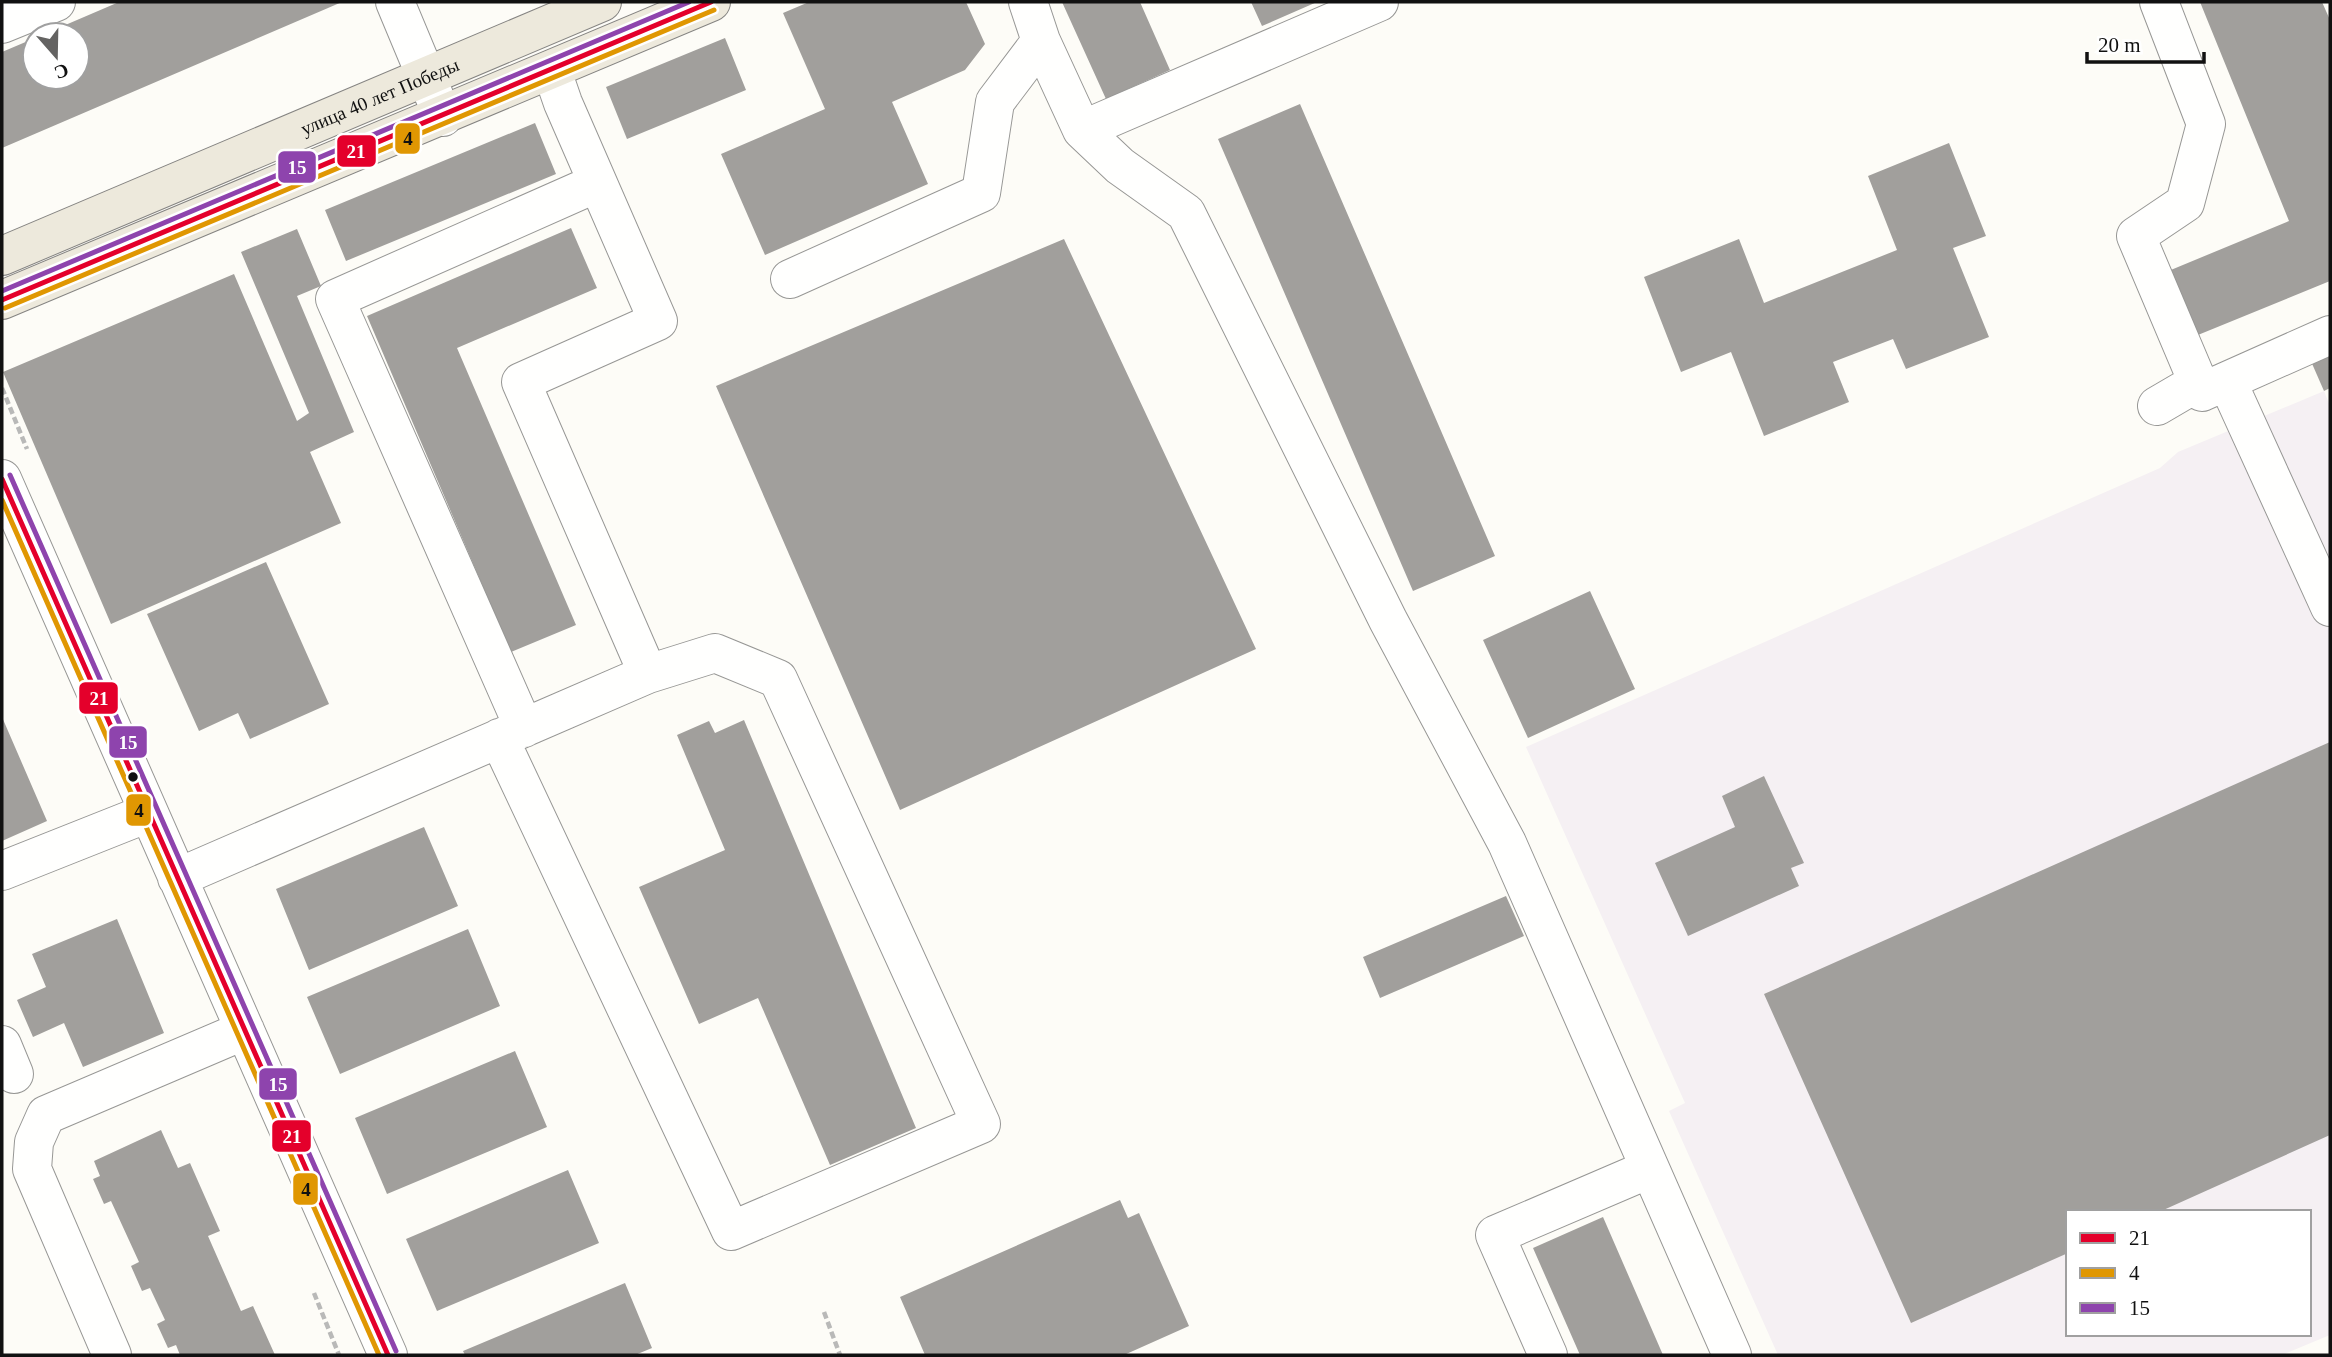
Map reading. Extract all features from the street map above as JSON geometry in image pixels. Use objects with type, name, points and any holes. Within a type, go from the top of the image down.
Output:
[{"type":"main road","name":"улица 40 лет Победы","points":[[2,256],[602,2]]},
{"type":"main road","points":[[2,300],[443,117],[711,2]]},
{"type":"street","points":[[2,24],[56,2]]},
{"type":"street","points":[[395,2],[443,117]]},
{"type":"street","points":[[1028,2],[1041,41],[1082,130],[1120,166],[1186,213],[1388,620],[1507,843],[1732,1355]]},
{"type":"street","points":[[1082,130],[1379,2]]},
{"type":"street","points":[[2159,2],[2206,124],[2185,203],[2136,236],[2330,607]]},
{"type":"street","points":[[790,279],[981,193],[995,102],[1041,41]]},
{"type":"street","points":[[552,71],[597,183],[658,321],[521,382],[648,674]]},
{"type":"street","points":[[177,878],[511,733],[648,674],[715,653],[778,679],[981,1124],[731,1231],[511,733],[335,299],[597,183]]},
{"type":"street","points":[[2157,406],[2330,335]]},
{"type":"street","points":[[2,479],[388,1355]]},
{"type":"street","points":[[2,871],[148,813]]},
{"type":"street","points":[[112,1355],[32,1169],[34,1142],[46,1115],[244,1030]]},
{"type":"street","points":[[1548,1355],[1495,1235],[1649,1170]]},
{"type":"path","points":[[824,1312],[841,1355]]},
{"type":"shaded area","points":[[2324,391],[2330,406],[2330,1335],[2282,1355],[1778,1355],[1669,1111],[1685,1103],[1526,747],[2160,468],[2178,452]]},
{"type":"building","points":[[119,2],[342,2],[2,148],[2,52],[21,44],[21,91],[91,91],[91,21],[75,21]]},
{"type":"building","points":[[809,2],[966,2],[985,44],[965,70],[892,102],[928,184],[765,255],[721,154],[825,109],[783,13]]},
{"type":"building","points":[[1062,2],[1140,2],[1170,70],[1106,99]]},
{"type":"building","points":[[1251,2],[1317,2],[1262,26]]},
{"type":"building","points":[[2200,2],[2322,2],[2330,20],[2330,281],[2193,337],[2166,272],[2289,221]]},
{"type":"building","points":[[725,38],[746,90],[627,139],[606,87]]},
{"type":"building","points":[[1300,104],[1495,556],[1413,591],[1218,139]]},
{"type":"building","points":[[535,123],[556,174],[346,261],[325,210]]},
{"type":"building","points":[[1949,143],[1986,236],[1953,248],[1989,337],[1906,369],[1893,339],[1833,362],[1849,402],[1764,436],[1731,352],[1681,372],[1644,277],[1739,239],[1764,303],[1897,250],[1868,176]]},
{"type":"building","points":[[571,228],[597,288],[457,348],[576,625],[511,652],[367,316]]},
{"type":"building","points":[[297,229],[321,286],[297,296],[354,432],[310,452],[341,523],[111,624],[3,372],[234,274],[297,421],[309,413],[241,252]]},
{"type":"building","points":[[1064,239],[1256,649],[900,810],[716,386]]},
{"type":"building","points":[[2330,351],[2330,388],[2324,391],[2310,359]]},
{"type":"building","points":[[266,562],[329,704],[250,739],[238,713],[199,731],[147,614]]},
{"type":"building","points":[[1590,591],[1635,689],[1528,738],[1483,640]]},
{"type":"building","points":[[2,717],[47,821],[2,841]]},
{"type":"building","points":[[744,720],[916,1128],[830,1165],[758,998],[699,1024],[639,887],[725,850],[677,735],[709,721],[715,733]]},
{"type":"building","points":[[2330,742],[2330,1135],[2163,1210],[2066,1210],[2066,1254],[1911,1323],[1764,994]]},
{"type":"building","points":[[1764,776],[1804,863],[1791,868],[1799,886],[1688,936],[1655,863],[1735,827],[1722,796]]},
{"type":"building","points":[[424,827],[458,906],[309,970],[276,889]]},
{"type":"building","points":[[1506,896],[1524,936],[1380,998],[1363,957]]},
{"type":"building","points":[[117,919],[164,1033],[83,1067],[64,1023],[33,1037],[17,1000],[46,987],[32,954]]},
{"type":"building","points":[[468,929],[500,1006],[340,1074],[307,997]]},
{"type":"building","points":[[515,1051],[547,1127],[387,1194],[355,1118]]},
{"type":"building","points":[[161,1130],[178,1168],[190,1163],[220,1231],[208,1236],[241,1311],[253,1306],[275,1355],[180,1355],[176,1345],[168,1348],[157,1324],[165,1320],[150,1288],[142,1291],[131,1266],[139,1262],[111,1201],[104,1204],[93,1179],[100,1176],[94,1161]]},
{"type":"building","points":[[568,1170],[599,1243],[437,1311],[406,1239]]},
{"type":"building","points":[[1120,1200],[1128,1218],[1139,1213],[1189,1326],[1124,1355],[925,1355],[900,1297]]},
{"type":"building","points":[[1603,1217],[1663,1355],[1580,1355],[1533,1248]]},
{"type":"building","points":[[625,1283],[652,1348],[635,1355],[465,1355],[463,1351]]},
{"type":"transit line","name":"15","points":[[2,291],[689,2]]},
{"type":"transit line","name":"21","points":[[2,300],[711,2]]},
{"type":"transit line","name":"4","points":[[5,308],[714,10]]},
{"type":"transit line","name":"15","points":[[10,475],[396,1351]]},
{"type":"transit line","name":"21","points":[[2,479],[388,1355]]},
{"type":"transit line","name":"4","points":[[2,500],[379,1355]]}]
